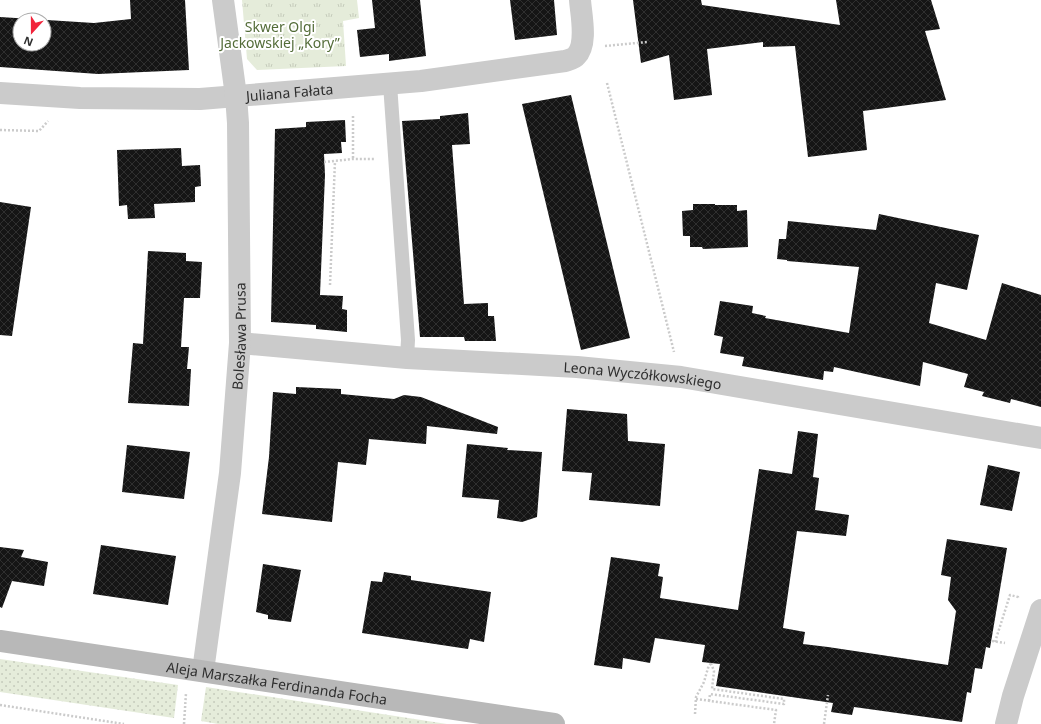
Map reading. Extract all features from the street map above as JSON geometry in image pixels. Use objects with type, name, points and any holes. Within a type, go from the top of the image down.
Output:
[{"type":"street","name":"Bolesława Prusa","points":[[203,671],[230,473],[240,343],[238,123],[236,96],[222,0]]},
{"type":"street","name":"Juliana Fałata","points":[[0,93],[80,98],[200,99],[390,84],[550,64],[565,61],[576,56],[582,45],[584,34],[580,0]]},
{"type":"street","name":"Leona Wyczółkowskiego","points":[[240,343],[407,358],[577,367],[681,377],[1041,438]]},
{"type":"street","points":[[1006,724],[1013,696],[1041,610]]},
{"type":"street","name":"Aleja Marszałka Ferdinanda Focha","points":[[0,641],[554,724]]},
{"type":"lane","points":[[390,84],[408,340],[407,358]]},
{"type":"path","points":[[601,47],[647,42]]},
{"type":"path","points":[[607,83],[681,377]]},
{"type":"path","points":[[353,116],[353,159]]},
{"type":"path","points":[[0,130],[39,131],[51,118]]},
{"type":"path","points":[[324,162],[353,159],[396,160]]},
{"type":"path","points":[[330,285],[335,161]]},
{"type":"path","points":[[1003,643],[993,641],[1010,595],[1018,597],[1016,604]]},
{"type":"path","points":[[695,714],[696,699],[711,663],[714,671],[712,689],[784,699],[784,704],[710,694],[710,701]]},
{"type":"path","points":[[184,724],[186,692]]},
{"type":"path","points":[[824,724],[828,695]]},
{"type":"path","points":[[696,699],[776,710],[774,724]]},
{"type":"path","points":[[0,705],[124,724]]},
{"type":"green space","name":"Skwer Olgi Jackowskiej „Kory”","points":[[242,0],[357,0],[359,18],[343,21],[346,66],[257,70],[247,59]]},
{"type":"green space","points":[[0,659],[178,685],[174,718],[0,692]]},
{"type":"green space","points":[[206,687],[447,724],[218,724],[201,721]]},
{"type":"building","points":[[130,0],[185,0],[189,70],[98,74],[0,67],[0,17],[12,18],[12,52],[52,52],[52,20],[94,23],[131,19]]},
{"type":"building","points":[[372,0],[420,0],[426,56],[389,61],[389,54],[360,57],[357,30],[375,28]]},
{"type":"building","points":[[510,0],[554,0],[557,35],[515,40]]},
{"type":"building","points":[[633,0],[701,0],[702,5],[840,25],[836,0],[931,0],[940,29],[925,31],[946,100],[863,111],[867,150],[808,157],[795,46],[763,47],[763,42],[707,49],[712,95],[674,100],[669,55],[641,63]]},
{"type":"building","points":[[571,95],[630,338],[581,350],[522,104]]},
{"type":"building","points":[[468,113],[470,144],[452,145],[464,304],[488,303],[488,316],[494,316],[496,341],[465,341],[464,337],[420,337],[402,121],[440,119],[440,116]]},
{"type":"building","points":[[345,120],[346,142],[341,142],[342,153],[324,154],[325,175],[320,295],[343,296],[342,309],[347,310],[347,332],[316,329],[316,325],[271,322],[275,129],[306,127],[306,122]]},
{"type":"building","points":[[181,148],[182,166],[200,165],[201,186],[195,187],[195,202],[154,204],[155,218],[128,219],[127,205],[119,206],[117,150]]},
{"type":"building","points":[[0,202],[31,207],[12,336],[0,335]]},
{"type":"building","points":[[693,204],[737,205],[737,211],[747,210],[748,247],[703,249],[702,247],[690,247],[690,236],[683,236],[682,211],[693,210]]},
{"type":"building","points":[[879,214],[979,235],[967,290],[936,283],[929,323],[986,340],[1002,283],[1041,295],[1041,407],[1011,399],[1010,403],[982,396],[984,392],[964,387],[968,374],[923,362],[920,386],[834,367],[833,372],[824,371],[823,380],[742,366],[744,357],[720,353],[723,337],[714,335],[720,301],[753,306],[752,313],[766,316],[765,318],[849,333],[859,267],[777,259],[779,239],[786,239],[788,221],[876,230]]},
{"type":"building","points":[[148,251],[186,253],[186,261],[202,262],[200,298],[184,298],[181,347],[189,347],[187,369],[191,369],[189,406],[128,403],[133,343],[143,344]]},
{"type":"building","points":[[296,387],[341,389],[341,394],[394,399],[404,395],[421,397],[498,427],[497,434],[427,426],[426,444],[369,439],[366,465],[338,462],[332,522],[262,514],[269,457],[273,392],[296,394]]},
{"type":"building","points":[[567,409],[627,414],[628,441],[665,444],[660,506],[589,500],[592,473],[562,471]]},
{"type":"building","points":[[798,431],[818,434],[813,477],[819,478],[815,510],[849,515],[846,536],[797,531],[783,628],[805,632],[803,644],[948,665],[956,611],[948,600],[951,577],[941,575],[947,539],[1007,548],[990,648],[986,647],[982,669],[975,668],[971,693],[967,692],[962,722],[854,707],[852,715],[831,712],[833,703],[716,686],[720,664],[702,662],[705,645],[655,638],[650,663],[623,658],[622,669],[594,665],[611,557],[660,564],[658,576],[663,577],[660,598],[738,610],[759,469],[792,474]]},
{"type":"building","points":[[467,444],[508,448],[507,450],[542,452],[537,517],[522,522],[497,518],[499,500],[462,497]]},
{"type":"building","points":[[127,445],[190,452],[184,499],[122,492]]},
{"type":"building","points":[[988,465],[1020,472],[1012,511],[980,505]]},
{"type":"building","points":[[101,545],[176,556],[168,605],[93,594]]},
{"type":"building","points":[[0,547],[24,550],[21,557],[48,562],[44,586],[12,581],[2,608],[0,607]]},
{"type":"building","points":[[263,564],[301,570],[291,622],[268,619],[268,615],[256,612]]},
{"type":"building","points":[[384,572],[411,576],[411,580],[491,592],[484,642],[470,639],[468,649],[362,633],[371,581],[382,582]]}]
